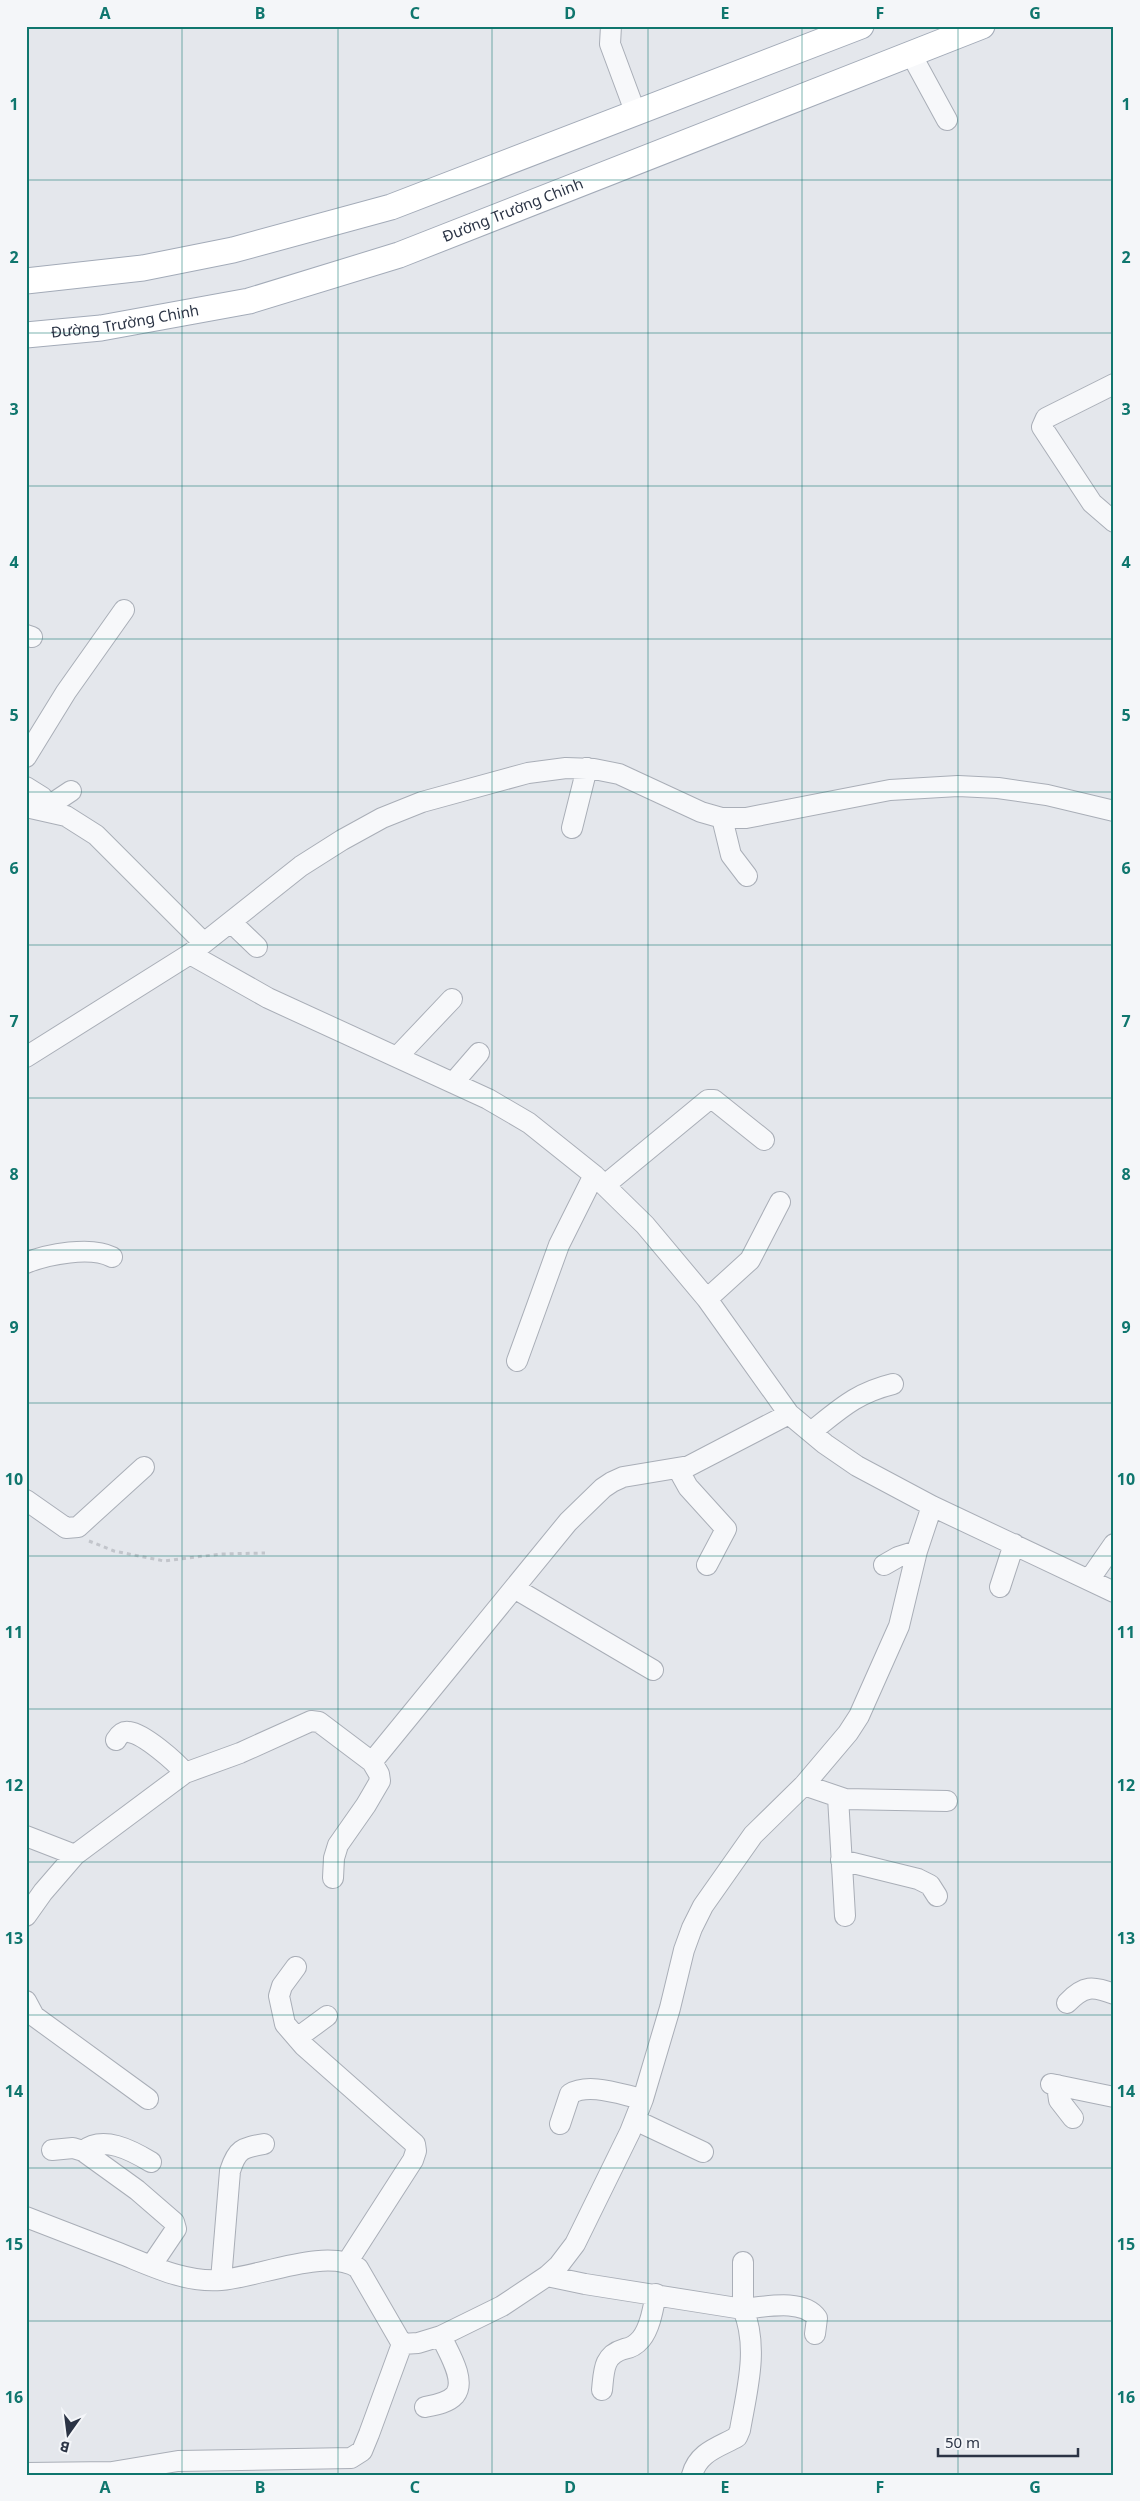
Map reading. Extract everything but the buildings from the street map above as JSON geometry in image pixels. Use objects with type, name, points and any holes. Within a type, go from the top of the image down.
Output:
[{"type":"main road","points":[[26,281],[143,268],[233,250],[391,207],[860,26]]},
{"type":"main road","name":"Đường Trường Chinh","points":[[26,335],[101,328],[248,301],[399,255],[982,26]]},
{"type":"street","points":[[611,26],[610,44],[636,114]]},
{"type":"street","points":[[911,54],[947,120]]},
{"type":"street","points":[[1114,384],[1046,418],[1042,427],[1092,503],[1114,522]]},
{"type":"street","points":[[26,757],[66,692],[124,610]]},
{"type":"street","points":[[26,1057],[196,948],[232,922],[300,866],[382,818],[422,802],[528,773],[566,768],[587,768],[619,774],[701,812],[722,818],[746,818],[890,790],[958,786],[998,788],[1047,795],[1114,812]]},
{"type":"street","points":[[572,828],[587,768]]},
{"type":"street","points":[[26,787],[42,797],[53,810]]},
{"type":"street","points":[[53,810],[71,791]]},
{"type":"street","points":[[26,807],[53,810],[73,820],[96,836],[196,948],[268,998],[453,1082],[488,1099],[529,1123],[599,1180],[645,1224],[707,1299],[789,1414],[857,1466],[932,1506],[1114,1592]]},
{"type":"street","points":[[722,818],[731,855],[747,876]]},
{"type":"street","points":[[232,922],[257,947]]},
{"type":"street","points":[[397,1057],[452,999]]},
{"type":"street","points":[[453,1082],[478,1053]]},
{"type":"street","points":[[517,1361],[559,1245],[599,1180],[708,1100],[714,1100],[764,1140]]},
{"type":"street","points":[[707,1299],[750,1260],[780,1202]]},
{"type":"street","points":[[26,1263],[55,1255],[96,1251],[112,1257]]},
{"type":"street","points":[[811,1432],[856,1397],[869,1390],[893,1384]]},
{"type":"street","points":[[372,1762],[576,1513],[603,1488],[623,1477],[678,1470],[689,1466],[789,1414]]},
{"type":"street","points":[[26,1500],[66,1528],[72,1529],[78,1527],[144,1467]]},
{"type":"street","points":[[678,1470],[688,1486],[726,1529],[707,1565]]},
{"type":"street","points":[[402,2344],[418,2343],[441,2336],[502,2306],[547,2276],[559,2265],[575,2244],[635,2120],[643,2099],[670,2008],[684,1950],[703,1906],[753,1835],[804,1785],[860,1716],[899,1626],[917,1551],[932,1506]]},
{"type":"street","points":[[1000,1587],[1014,1544]]},
{"type":"street","points":[[1088,1580],[1114,1544]]},
{"type":"street","points":[[884,1565],[898,1557],[917,1551]]},
{"type":"street","points":[[514,1588],[653,1670]]},
{"type":"street","points":[[26,1916],[43,1892],[75,1855],[185,1773],[240,1753],[311,1721],[319,1722],[372,1762],[380,1774],[380,1781],[366,1805],[338,1845],[334,1858],[333,1878]]},
{"type":"street","points":[[116,1740],[119,1735],[128,1731],[138,1735],[171,1758],[185,1773]]},
{"type":"street","points":[[804,1785],[838,1797],[947,1801]]},
{"type":"street","points":[[838,1797],[845,1916]]},
{"type":"street","points":[[26,1836],[75,1855]]},
{"type":"street","points":[[841,1860],[870,1865],[918,1879],[930,1885],[937,1896]]},
{"type":"street","points":[[296,1966],[282,1986],[280,1996],[285,2024],[297,2038],[414,2144],[416,2151],[413,2160],[348,2261]]},
{"type":"street","points":[[1067,2003],[1075,1994],[1090,1988],[1097,1987],[1114,1994]]},
{"type":"street","points":[[26,2001],[34,2016],[148,2099]]},
{"type":"street","points":[[297,2038],[327,2016]]},
{"type":"street","points":[[1073,2118],[1059,2100],[1054,2084],[1114,2097]]},
{"type":"street","points":[[560,2124],[570,2094],[579,2090],[590,2089],[643,2099]]},
{"type":"street","points":[[635,2120],[703,2152]]},
{"type":"street","points":[[83,2151],[90,2145],[98,2143],[132,2151],[151,2162]]},
{"type":"street","points":[[222,2280],[230,2171],[235,2156],[244,2147],[264,2144]]},
{"type":"street","points":[[52,2150],[73,2148],[83,2151],[137,2190],[174,2222],[176,2229],[151,2266]]},
{"type":"street","points":[[26,2217],[173,2275],[200,2280],[222,2280],[328,2259],[348,2261],[358,2268],[402,2344]]},
{"type":"street","points":[[692,2475],[700,2458],[714,2447],[737,2436],[740,2430],[751,2360],[751,2334],[743,2309],[743,2262]]},
{"type":"street","points":[[547,2276],[585,2284],[743,2309],[794,2306],[808,2309],[817,2318],[814,2334]]},
{"type":"street","points":[[602,2390],[604,2365],[614,2352],[631,2347],[642,2338],[651,2318],[656,2294]]},
{"type":"street","points":[[425,2407],[446,2401],[455,2395],[459,2383],[441,2336]]},
{"type":"street","points":[[26,2473],[112,2473],[178,2461],[241,2467],[345,2467],[362,2451],[402,2344]]},
{"type":"path","points":[[72,1529],[88,1540],[114,1551],[164,1561],[220,1554],[265,1553]]}]
